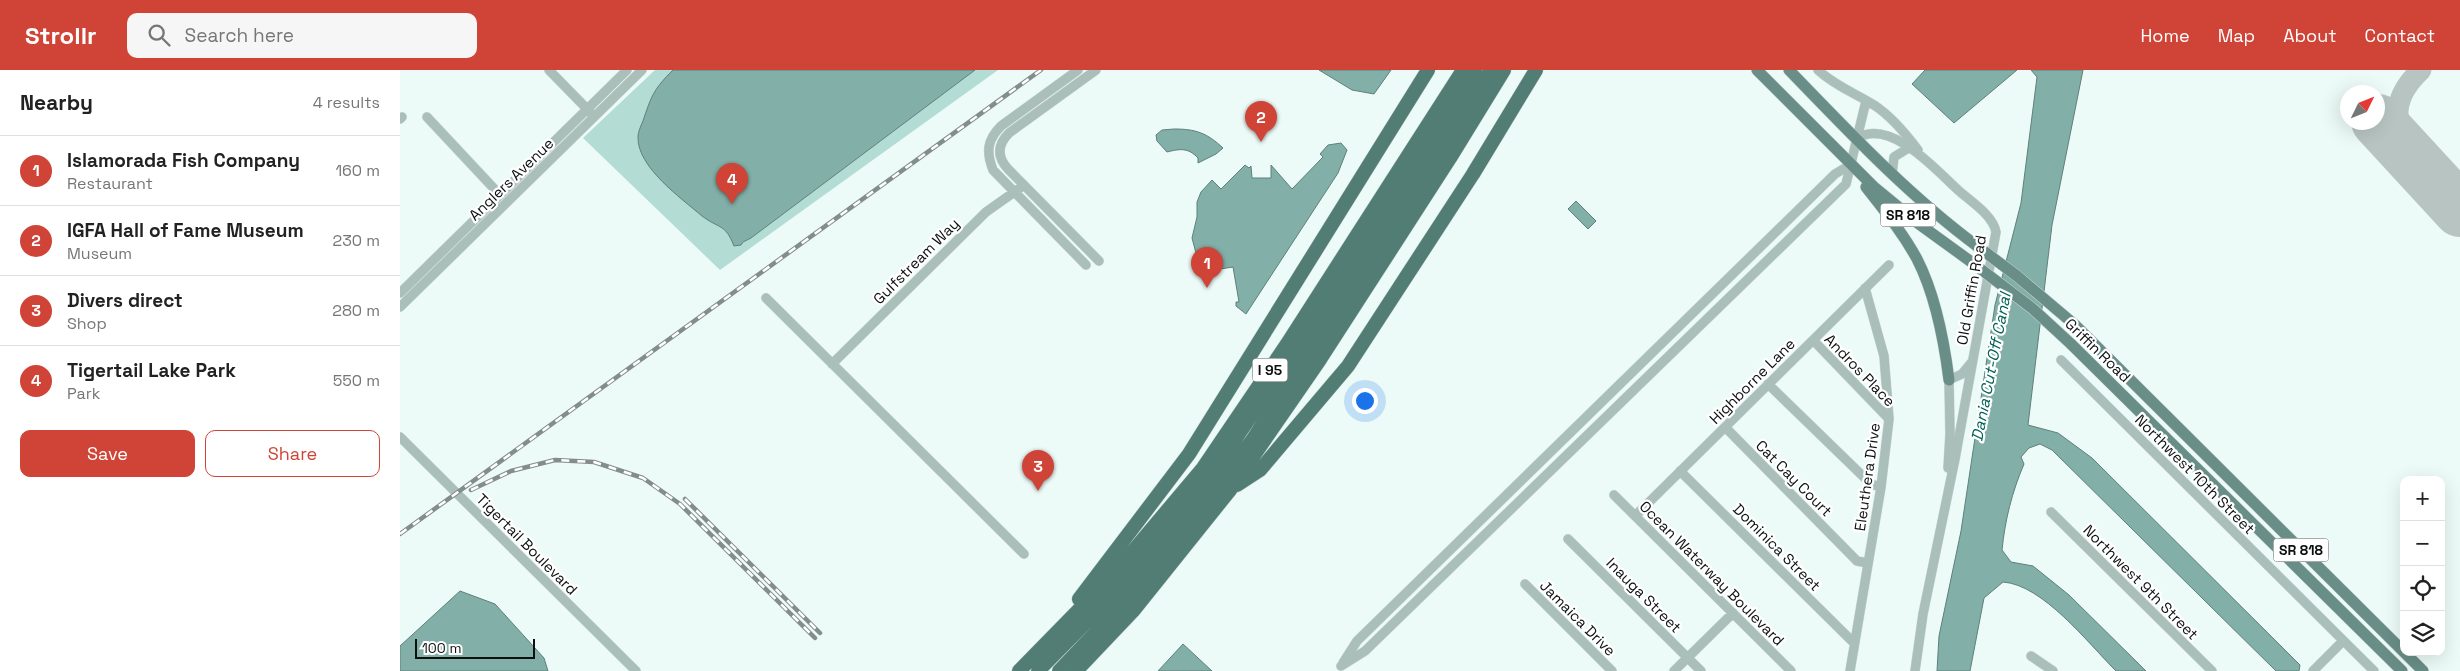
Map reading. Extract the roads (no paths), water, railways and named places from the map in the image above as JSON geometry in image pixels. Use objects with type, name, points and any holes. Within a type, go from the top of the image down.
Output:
[{"type":"highway","points":[[1044,646],[1189,454],[1428,70]]},
{"type":"highway","name":"I 95","points":[[1019,671],[1112,576],[1203,468],[1287,344],[1463,70]]},
{"type":"highway","points":[[1038,671],[1111,597],[1211,474],[1272,386],[1475,70]]},
{"type":"highway","points":[[1059,671],[1120,607],[1253,439],[1492,70]]},
{"type":"highway","name":"I 95","points":[[1076,671],[1133,611],[1230,490],[1319,361],[1450,158],[1504,70]]},
{"type":"highway","points":[[1230,490],[1260,470],[1348,366],[1473,174],[1536,70]]},
{"type":"main road","name":"Griffin Road","points":[[1757,70],[1850,165],[1912,218],[2033,309],[2071,344],[2402,671]]},
{"type":"main road","name":"Griffin Road","points":[[1789,70],[1892,175],[1927,207],[2017,276],[2075,325],[2400,648]]},
{"type":"main road","points":[[1850,165],[1900,231],[1921,268],[1940,327],[1949,380]]},
{"type":"main road","name":"Griffin Road","points":[[2408,656],[2423,671]]},
{"type":"street","points":[[549,70],[594,117]]},
{"type":"street","name":"Anglers Avenue","points":[[400,293],[628,70]]},
{"type":"street","name":"Anglers Avenue","points":[[400,307],[642,70]]},
{"type":"street","points":[[1078,70],[1000,126],[991,138],[988,156],[993,170],[1086,265]]},
{"type":"street","points":[[1096,70],[1002,140],[999,148],[1003,163],[1099,261]]},
{"type":"street","points":[[1818,70],[1837,86],[1866,101],[1890,119],[1908,137],[1924,158]]},
{"type":"street","points":[[1850,165],[1835,174],[1357,640],[1341,666],[1365,651],[1846,184],[1866,101]]},
{"type":"street","points":[[427,117],[500,195]]},
{"type":"street","name":"Old Griffin Road","points":[[1856,139],[1864,135],[1873,134],[1910,146],[1986,216],[1995,228],[1995,246],[1944,506],[1915,671]]},
{"type":"street","points":[[1892,175],[1894,157],[1910,146]]},
{"type":"street","name":"Gulfstream Way","points":[[832,364],[986,212],[1024,185]]},
{"type":"street","name":"Highborne Lane","points":[[1635,516],[1889,265]]},
{"type":"street","name":"Eleuthera Drive","points":[[1850,671],[1881,487],[1889,419],[1884,356],[1865,288]]},
{"type":"street","points":[[766,298],[1024,554]]},
{"type":"street","name":"Andros Place","points":[[1813,340],[1889,419]]},
{"type":"street","points":[[1949,380],[1962,374],[1972,360]]},
{"type":"street","name":"Northwest 10th Street","points":[[2061,360],[2374,671]]},
{"type":"street","name":"Old Griffin Road","points":[[1944,506],[1950,434],[1949,380]]},
{"type":"street","points":[[1768,384],[1871,484],[1881,487]]},
{"type":"street","name":"Cat Cay Court","points":[[1724,427],[1857,561],[1868,563]]},
{"type":"street","name":"Tigertail Boulevard","points":[[400,437],[636,671]]},
{"type":"street","name":"Dominica Street","points":[[1680,471],[1854,643]]},
{"type":"street","name":"Ocean Waterway Boulevard","points":[[1614,495],[1791,671]]},
{"type":"street","name":"Northwest 9th Street","points":[[2052,512],[2212,671]]},
{"type":"street","name":"Inauga Street","points":[[1568,538],[1701,671]]},
{"type":"street","name":"Jamaica Drive","points":[[1525,584],[1612,671]]},
{"type":"street","points":[[1674,671],[1733,614]]},
{"type":"street","points":[[2313,671],[2343,641]]},
{"type":"street","points":[[2031,656],[2053,671]]},
{"type":"water","points":[[673,70],[975,70],[751,238],[741,245],[734,246],[728,233],[702,216],[662,181],[652,170],[640,148],[639,132],[649,103],[658,87]]},
{"type":"water","points":[[1319,70],[1391,70],[1374,94],[1352,90]]},
{"type":"water","points":[[1925,70],[2017,70],[1954,123],[1912,84]]},
{"type":"water","name":"Dania Cut-Off Canal","points":[[2031,70],[2083,70],[2052,225],[2028,425],[2058,433],[2092,458],[2300,665],[2299,671],[2276,671],[2052,450],[2040,444],[2029,448],[2021,457],[2024,464],[2010,506],[2002,550],[2011,562],[2033,566],[2069,595],[2146,671],[2116,671],[2049,604],[2018,585],[2003,582],[1984,598],[1970,671],[1937,671],[1939,636],[1961,531],[1995,305],[2021,203],[2037,77]]},
{"type":"water","points":[[1174,129],[1201,133],[1223,148],[1216,154],[1198,163],[1198,158],[1187,150],[1167,152],[1157,141],[1156,135],[1162,130]]},
{"type":"water","points":[[1341,143],[1347,150],[1338,173],[1246,314],[1236,306],[1236,302],[1239,302],[1233,267],[1201,272],[1192,238],[1197,217],[1197,202],[1201,192],[1212,180],[1221,189],[1245,165],[1249,168],[1251,166],[1252,178],[1271,178],[1271,165],[1292,189],[1323,157],[1320,154],[1328,145]]},
{"type":"water","points":[[1576,201],[1596,221],[1588,229],[1568,209]]},
{"type":"water","points":[[460,591],[495,604],[544,658],[548,671],[400,671],[400,646]]},
{"type":"water","points":[[1183,644],[1212,671],[1158,671]]},
{"type":"railway","points":[[400,534],[1041,70]]},
{"type":"railway","points":[[471,490],[511,471],[555,460],[594,462],[643,478],[680,504],[815,638]]},
{"type":"railway","points":[[685,499],[820,633]]},
{"type":"place","name":"IGFA Hall of Fame Museum","points":[[1261,142]]},
{"type":"place","name":"Tigertail Lake Park","points":[[732,204]]},
{"type":"place","name":"Islamorada Fish Company","points":[[1207,288]]},
{"type":"place","name":"Divers direct","points":[[1038,491]]}]
